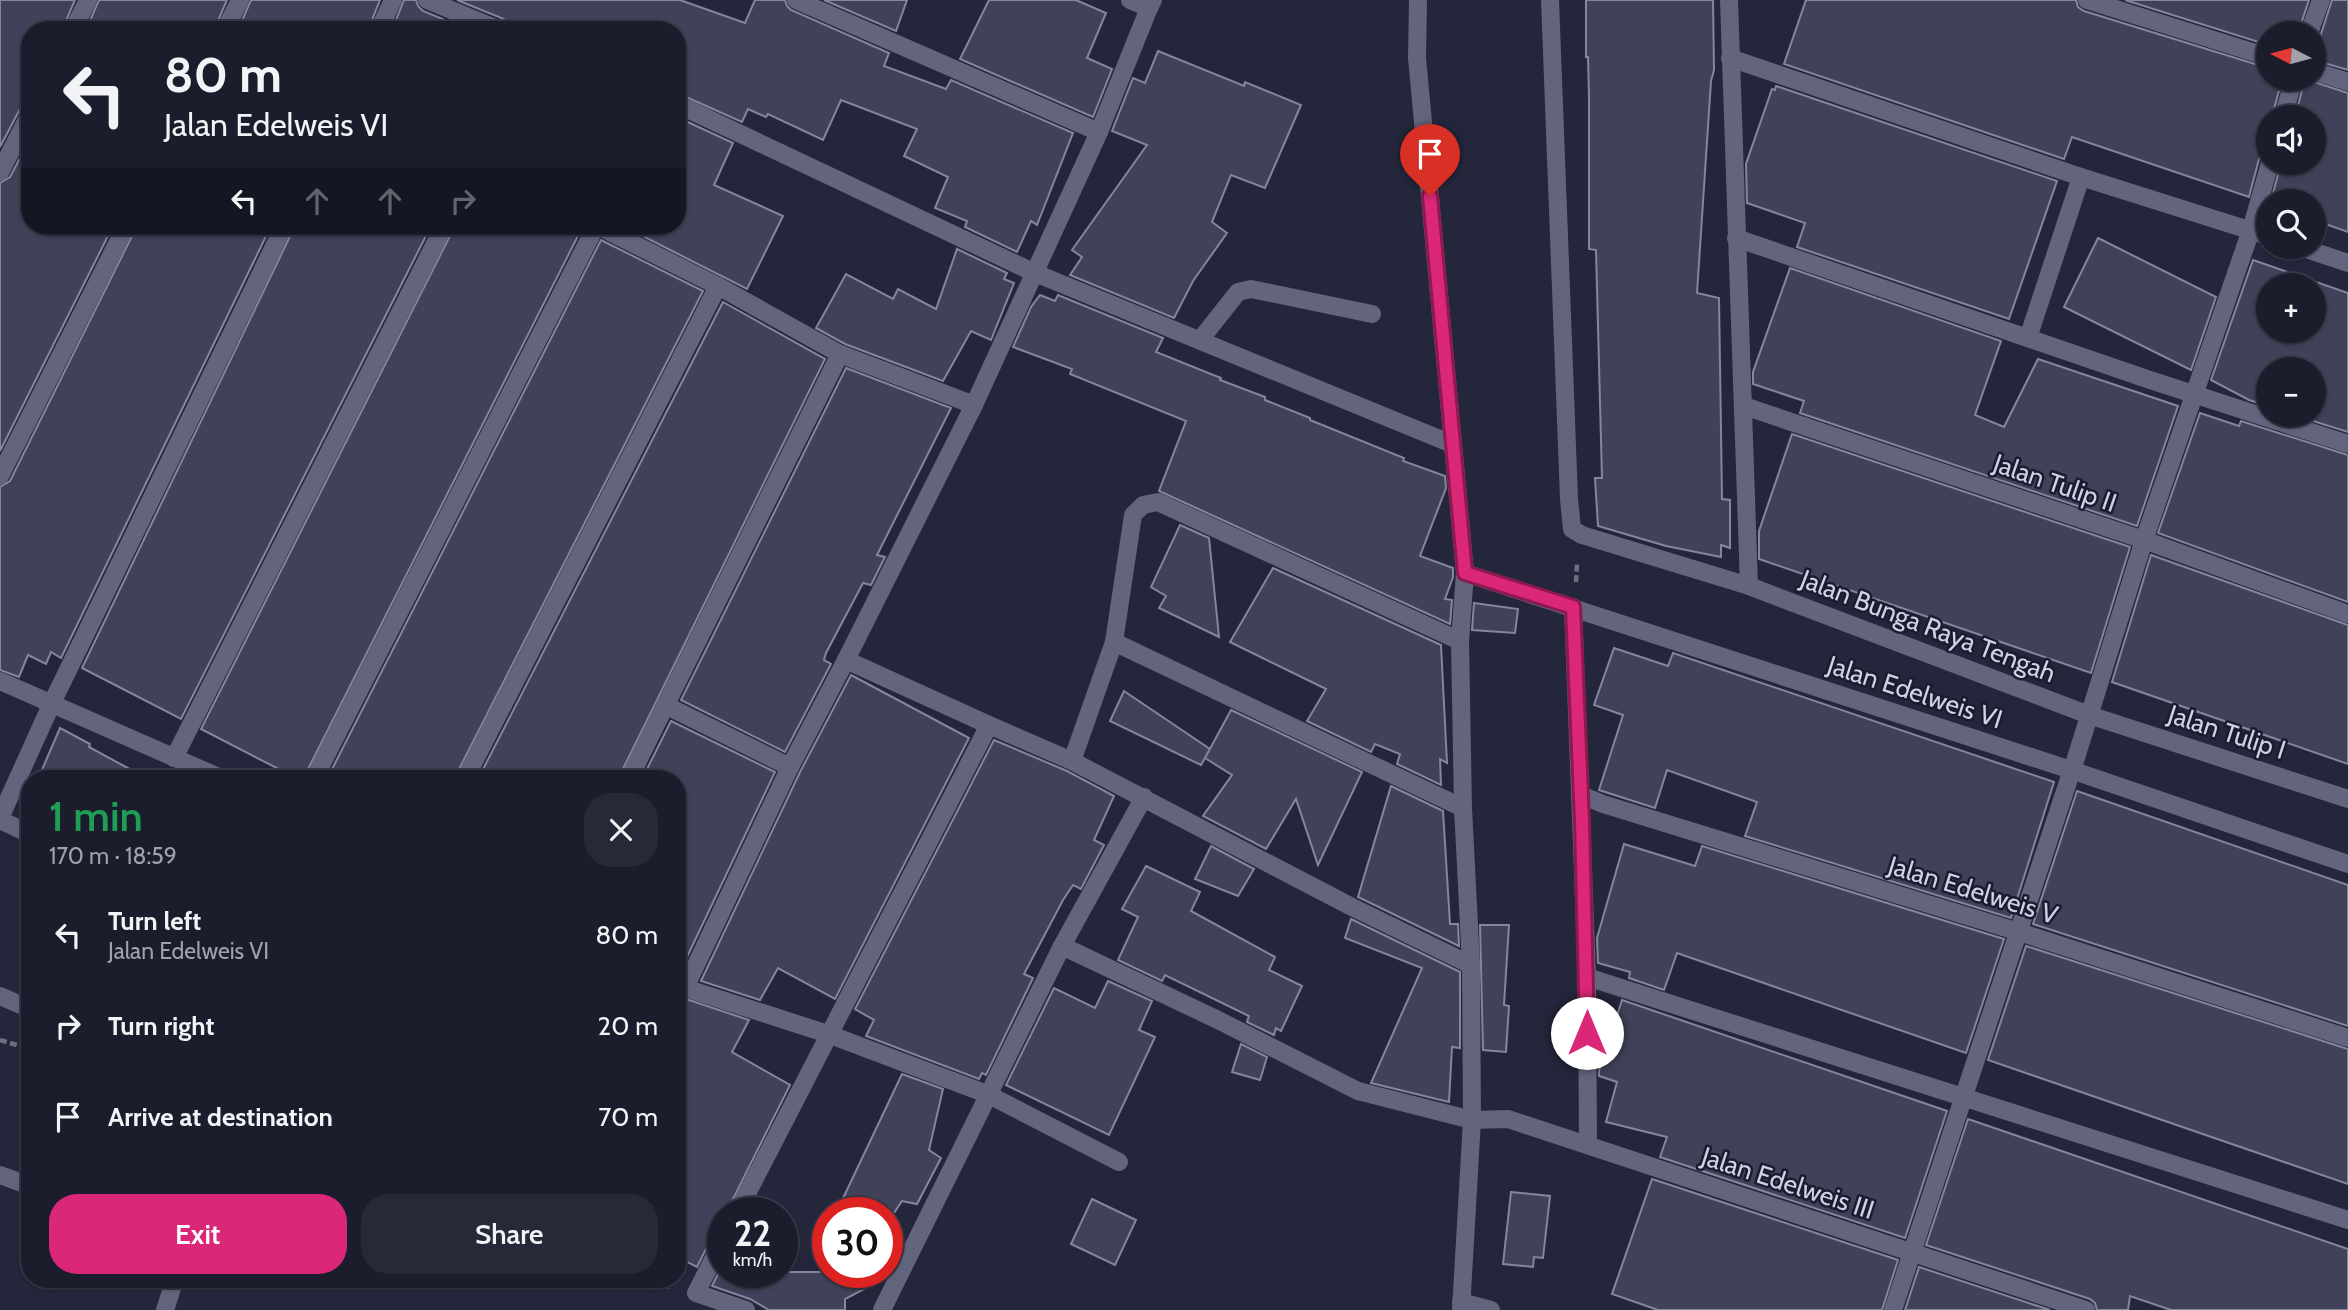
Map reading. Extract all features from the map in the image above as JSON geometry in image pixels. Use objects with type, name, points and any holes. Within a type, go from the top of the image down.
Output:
[{"type":"street","points":[[78,21],[88,0]]},
{"type":"street","points":[[230,21],[240,0]]},
{"type":"street","points":[[383,21],[393,0]]},
{"type":"street","points":[[427,0],[478,21]]},
{"type":"street","points":[[796,0],[1099,132]]},
{"type":"street","points":[[686,979],[789,766],[846,660],[974,405],[1099,132],[1151,4],[1130,0]]},
{"type":"street","points":[[1418,0],[1417,58],[1465,573],[1460,641],[1463,808],[1471,965],[1472,1120],[1461,1306],[1491,1310]]},
{"type":"street","name":"Jalan Bunga Raya Tengah","points":[[1550,0],[1572,528],[1582,535],[1749,586],[2087,722]]},
{"type":"street","points":[[1729,0],[1749,586]]},
{"type":"street","points":[[2087,0],[2256,53]]},
{"type":"street","points":[[2314,21],[2322,0]]},
{"type":"street","points":[[1730,58],[2081,177],[2256,232]]},
{"type":"street","points":[[2326,75],[2348,82]]},
{"type":"street","points":[[686,108],[1035,273],[1203,336],[1452,444]]},
{"type":"street","points":[[0,172],[21,131]]},
{"type":"street","points":[[2028,338],[2081,177]]},
{"type":"street","points":[[0,476],[121,235]]},
{"type":"street","points":[[22,770],[280,235]]},
{"type":"street","points":[[174,758],[439,235]]},
{"type":"street","points":[[319,770],[592,235]]},
{"type":"street","points":[[615,235],[718,286],[840,354],[974,405]]},
{"type":"street","points":[[1736,238],[2150,380],[2348,444]]},
{"type":"street","points":[[1893,1310],[2019,932],[2144,540],[2196,393],[2256,241]]},
{"type":"street","points":[[2326,256],[2348,263]]},
{"type":"street","points":[[470,770],[718,286]]},
{"type":"street","points":[[1203,336],[1238,292],[1251,289],[1372,314]]},
{"type":"street","points":[[634,770],[840,354]]},
{"type":"street","name":"Jalan Tulip II","points":[[1744,406],[2144,540],[2348,614]]},
{"type":"street","points":[[1072,761],[1114,642],[1133,515],[1143,505],[1158,502],[1460,641]]},
{"type":"street","name":"Jalan Edelweis VI","points":[[1465,573],[2074,763],[2348,864]]},
{"type":"street","points":[[1573,607],[1587,977],[1588,1144]]},
{"type":"street","points":[[1114,642],[1463,808]]},
{"type":"street","points":[[846,660],[1072,761],[1352,907],[1471,965]]},
{"type":"street","points":[[0,681],[202,770]]},
{"type":"street","points":[[666,705],[789,766]]},
{"type":"street","name":"Jalan Tulip I","points":[[2087,722],[2348,799]]},
{"type":"street","points":[[745,1197],[989,725]]},
{"type":"street","points":[[21,772],[0,819],[21,830]]},
{"type":"street","name":"Jalan Edelweis V","points":[[1581,795],[2348,1038]]},
{"type":"street","points":[[881,1310],[986,1094],[1062,946],[1144,797]]},
{"type":"street","name":"Jalan Edelweis III","points":[[1062,946],[1218,1020],[1358,1091],[1472,1120],[1508,1119],[2086,1310]]},
{"type":"street","points":[[1587,977],[2348,1220]]},
{"type":"street","points":[[686,993],[828,1034],[986,1094],[1119,1162]]},
{"type":"street","points":[[0,996],[21,1005]]},
{"type":"street","points":[[0,1175],[21,1183]]},
{"type":"street","points":[[707,1271],[696,1293],[746,1310]]},
{"type":"street","points":[[165,1310],[172,1288]]},
{"type":"path","points":[[0,1040],[21,1046]]},
{"type":"building","points":[[0,0],[75,0],[66,21],[21,21],[21,108],[0,147]]},
{"type":"building","points":[[99,0],[227,0],[218,21],[90,21]]},
{"type":"building","points":[[251,0],[380,0],[372,21],[242,21]]},
{"type":"building","points":[[404,0],[416,0],[423,11],[447,21],[396,21]]},
{"type":"building","points":[[457,0],[680,0],[745,23],[755,0],[785,0],[791,10],[889,53],[884,66],[946,89],[951,80],[1073,133],[1037,225],[1031,221],[1017,252],[965,227],[967,221],[935,208],[948,177],[904,156],[917,129],[841,100],[823,140],[768,114],[766,117],[748,109],[742,122],[686,97],[686,21],[504,19]]},
{"type":"building","points":[[824,0],[907,0],[896,31]]},
{"type":"building","points":[[989,0],[1076,0],[1106,13],[1087,58],[1112,69],[1093,117],[960,59]]},
{"type":"building","points":[[1586,0],[1713,0],[1714,70],[1711,81],[1697,293],[1719,298],[1722,499],[1730,500],[1730,548],[1721,545],[1721,557],[1666,546],[1598,526],[1595,478],[1602,478],[1596,250],[1589,249]]},
{"type":"building","points":[[1806,0],[2076,0],[2078,7],[2084,11],[2256,64],[2256,91],[2279,91],[2275,105],[2256,105],[2256,170],[2249,197],[2072,137],[2064,159],[1784,64]]},
{"type":"building","points":[[2125,0],[2309,0],[2302,21],[2256,21],[2256,41]]},
{"type":"building","points":[[2332,0],[2348,0],[2348,70],[2326,64],[2325,21]]},
{"type":"building","points":[[1158,51],[1244,86],[1245,82],[1301,105],[1265,188],[1231,175],[1212,222],[1227,233],[1193,281],[1174,318],[1070,275],[1082,257],[1072,250],[1147,145],[1112,131],[1133,78],[1145,83]]},
{"type":"building","points":[[1776,86],[2057,181],[2009,319],[1797,247],[1805,223],[1747,203],[1746,164],[1772,89],[1775,90]]},
{"type":"building","points":[[2326,86],[2348,93],[2348,232],[2326,224],[2326,189],[2274,189],[2278,175],[2326,175],[2326,105],[2298,105],[2302,91],[2326,91]]},
{"type":"building","points":[[686,121],[733,143],[714,185],[783,216],[747,289],[641,235],[686,235]]},
{"type":"building","points":[[21,156],[21,235],[108,235],[0,451],[0,183],[10,177]]},
{"type":"building","points":[[133,235],[267,235],[61,658],[51,652],[46,664],[28,655],[19,677],[0,670],[0,487],[10,481]]},
{"type":"building","points":[[291,235],[426,235],[181,719],[82,668]]},
{"type":"building","points":[[450,235],[578,235],[308,770],[281,770],[201,729]]},
{"type":"building","points":[[2098,238],[2216,297],[2191,370],[2064,307]]},
{"type":"building","points":[[601,240],[703,291],[459,770],[332,770]]},
{"type":"building","points":[[957,249],[1007,273],[1004,279],[1014,283],[991,340],[971,331],[943,381],[845,344],[816,328],[846,274],[893,299],[898,289],[936,309]]},
{"type":"building","points":[[2253,260],[2290,273],[2256,273],[2256,343],[2326,343],[2326,285],[2348,293],[2348,432],[2326,425],[2326,357],[2256,357],[2256,402],[2211,380]]},
{"type":"building","points":[[1790,268],[2001,341],[1975,415],[2004,427],[2038,359],[2178,406],[2137,526],[1800,413],[1804,401],[1753,384],[1753,372]]},
{"type":"building","points":[[1040,295],[1055,301],[1058,295],[1163,338],[1156,352],[1404,458],[1403,461],[1445,476],[1446,488],[1420,556],[1453,568],[1453,577],[1445,599],[1452,600],[1450,624],[1159,491],[1186,421],[1070,374],[1072,369],[1013,347],[1031,307]]},
{"type":"building","points":[[723,302],[825,359],[622,770],[483,770]]},
{"type":"building","points":[[846,368],[951,408],[877,555],[885,557],[871,585],[863,583],[826,653],[824,660],[831,664],[785,752],[681,700]]},
{"type":"building","points":[[2200,413],[2239,426],[2241,421],[2348,455],[2348,602],[2158,533]]},
{"type":"building","points":[[1792,434],[2130,547],[2091,673],[1759,559],[1759,531]]},
{"type":"building","points":[[1180,525],[1209,538],[1219,637],[1159,608],[1166,596],[1151,587]]},
{"type":"building","points":[[2151,555],[2348,625],[2348,764],[2112,682]]},
{"type":"building","points":[[1273,568],[1441,645],[1447,763],[1440,759],[1441,785],[1397,764],[1400,754],[1375,744],[1371,752],[1307,721],[1326,689],[1230,642]]},
{"type":"building","points":[[1474,603],[1518,609],[1515,633],[1472,630]]},
{"type":"building","points":[[1614,648],[1668,666],[1673,653],[2054,782],[2011,918],[1745,836],[1757,802],[1667,770],[1655,808],[1599,790],[1623,715],[1594,705]]},
{"type":"building","points":[[851,675],[969,738],[835,999],[778,968],[760,1000],[701,981],[800,772]]},
{"type":"building","points":[[1124,691],[1210,749],[1201,765],[1110,721]]},
{"type":"building","points":[[1231,710],[1362,772],[1318,865],[1296,799],[1266,849],[1203,816],[1232,775],[1205,758]]},
{"type":"building","points":[[671,721],[775,772],[686,959],[686,770],[646,770]]},
{"type":"building","points":[[60,728],[131,770],[42,770]]},
{"type":"building","points":[[994,740],[1067,771],[1114,796],[1094,840],[1104,845],[1081,889],[1073,885],[1063,900],[1024,974],[1033,978],[986,1075],[982,1073],[979,1079],[866,1036],[874,1020],[855,1009]]},
{"type":"building","points":[[1391,786],[1443,811],[1450,924],[1458,924],[1459,946],[1358,897]]},
{"type":"building","points":[[2077,791],[2348,885],[2348,1026],[2033,924]]},
{"type":"building","points":[[1624,844],[1695,866],[1702,846],[2004,939],[1966,1053],[1677,953],[1664,990],[1629,978],[1630,972],[1598,963],[1597,938]]},
{"type":"building","points":[[1211,846],[1254,869],[1238,896],[1195,879]]},
{"type":"building","points":[[1146,866],[1200,892],[1191,911],[1275,957],[1269,970],[1302,986],[1281,1031],[1276,1028],[1274,1035],[1247,1022],[1249,1016],[1165,975],[1162,981],[1118,960],[1138,917],[1122,909]]},
{"type":"building","points":[[1351,919],[1460,972],[1460,1048],[1452,1047],[1449,1102],[1371,1083],[1422,968],[1345,938]]},
{"type":"building","points":[[1480,925],[1509,925],[1504,1005],[1509,1006],[1506,1052],[1483,1050]]},
{"type":"building","points":[[2026,946],[2348,1049],[2348,1184],[1988,1060]]},
{"type":"building","points":[[1108,981],[1152,1001],[1139,1030],[1155,1037],[1109,1135],[1006,1085],[1054,988],[1095,1008]]},
{"type":"building","points":[[686,999],[749,1020],[732,1052],[790,1085],[734,1197],[707,1197],[707,1247],[697,1267],[686,1262]]},
{"type":"building","points":[[1622,1000],[1947,1111],[1905,1238],[1660,1157],[1667,1137],[1606,1122],[1617,1082],[1599,1076],[1599,1071]]},
{"type":"building","points":[[1241,1044],[1267,1057],[1260,1080],[1232,1072]]},
{"type":"building","points":[[902,1074],[943,1089],[929,1150],[941,1158],[917,1204],[903,1201],[903,1197],[844,1197]]},
{"type":"building","points":[[1968,1119],[2348,1249],[2348,1310],[2171,1310],[2130,1296],[2128,1310],[2097,1310],[2090,1299],[1926,1245]]},
{"type":"building","points":[[1652,1179],[1898,1260],[1882,1310],[1658,1310],[1612,1294]]},
{"type":"building","points":[[1511,1192],[1550,1196],[1543,1258],[1534,1257],[1533,1267],[1503,1264]]},
{"type":"building","points":[[1092,1199],[1136,1220],[1115,1265],[1071,1244]]},
{"type":"building","points":[[1919,1267],[2050,1310],[1905,1310]]},
{"type":"building","points":[[798,1272],[812,1272],[812,1288],[866,1288],[845,1299],[845,1310],[769,1310],[750,1299],[718,1288],[798,1288]]},
{"type":"route","points":[[1430,196],[1465,573],[1573,607],[1587,1033]]}]
